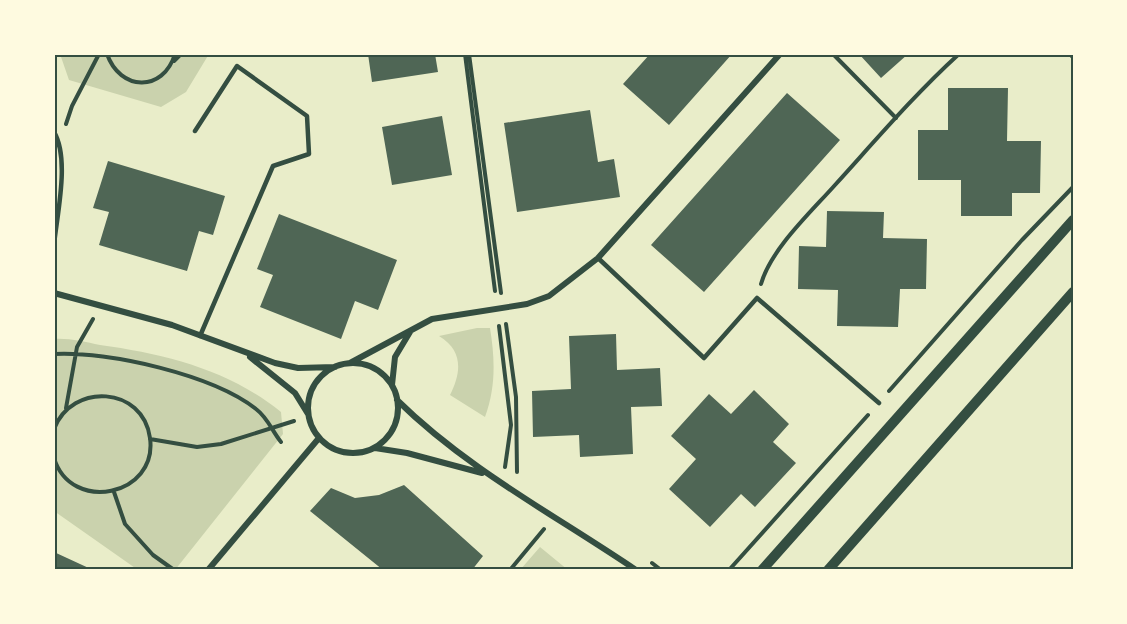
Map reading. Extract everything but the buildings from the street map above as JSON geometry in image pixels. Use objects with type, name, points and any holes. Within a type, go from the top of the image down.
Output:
[{"type":"street","points":[[54,293],[172,325],[244,353],[298,368],[335,367],[350,363],[432,319],[500,309],[549,296],[598,258],[780,54]]},
{"type":"street","points":[[762,570],[1073,220]]},
{"type":"street","points":[[828,570],[1073,292]]},
{"type":"street","points":[[244,353],[295,393],[319,438],[331,448],[346,453],[362,453],[375,448],[394,428],[398,414],[397,400],[392,386],[395,357],[401,343],[417,326]]},
{"type":"street","points":[[350,363],[374,369],[392,386]]},
{"type":"street","points":[[309,416],[309,401],[314,387],[323,375],[335,367]]},
{"type":"street","points":[[397,400],[423,425],[488,474],[636,570]]},
{"type":"street","points":[[208,570],[319,438]]},
{"type":"street","points":[[375,448],[407,453],[488,474]]},
{"type":"lane","points":[[195,131],[237,66],[307,116],[309,154],[273,166],[200,336]]},
{"type":"lane","points":[[54,132],[60,142],[61,176],[54,245]]},
{"type":"lane","points":[[598,258],[704,358],[756,297],[879,403]]},
{"type":"path","points":[[60,142],[72,106],[99,54]]},
{"type":"path","points":[[107,54],[118,74],[139,83],[155,80],[181,54]]},
{"type":"path","points":[[172,64],[175,54]]},
{"type":"path","points":[[467,54],[500,309],[511,425],[511,442],[502,483]]},
{"type":"path","points":[[834,54],[896,118]]},
{"type":"path","points":[[756,297],[766,267],[896,118],[959,54]]},
{"type":"path","points":[[729,570],[1022,240],[1073,187]]},
{"type":"path","points":[[54,429],[66,409],[76,355],[100,307]]},
{"type":"path","points":[[500,309],[516,397],[517,474],[526,480]]},
{"type":"path","points":[[54,354],[151,366],[208,384],[255,408],[268,419],[271,429],[281,442]]},
{"type":"path","points":[[54,458],[66,480],[81,490],[97,494],[114,492],[130,484],[142,472],[149,456],[150,439],[140,415],[121,399],[96,395],[80,399],[66,409]]},
{"type":"path","points":[[150,439],[197,447],[221,444],[309,416]]},
{"type":"path","points":[[114,492],[125,524],[153,555],[174,570]]},
{"type":"path","points":[[510,570],[554,517]]},
{"type":"path","points":[[648,561],[661,570]]},
{"type":"green space","points":[[60,54],[209,54],[186,92],[161,107],[69,80]]},
{"type":"green space","points":[[477,328],[490,328],[493,351],[493,384],[485,417],[450,395],[458,371],[458,363],[453,348],[439,336]]},
{"type":"green space","points":[[54,339],[77,340],[149,353],[196,366],[240,385],[281,412],[283,434],[175,570],[138,570],[54,511]]},
{"type":"green space","points":[[540,547],[568,570],[520,570]]}]
